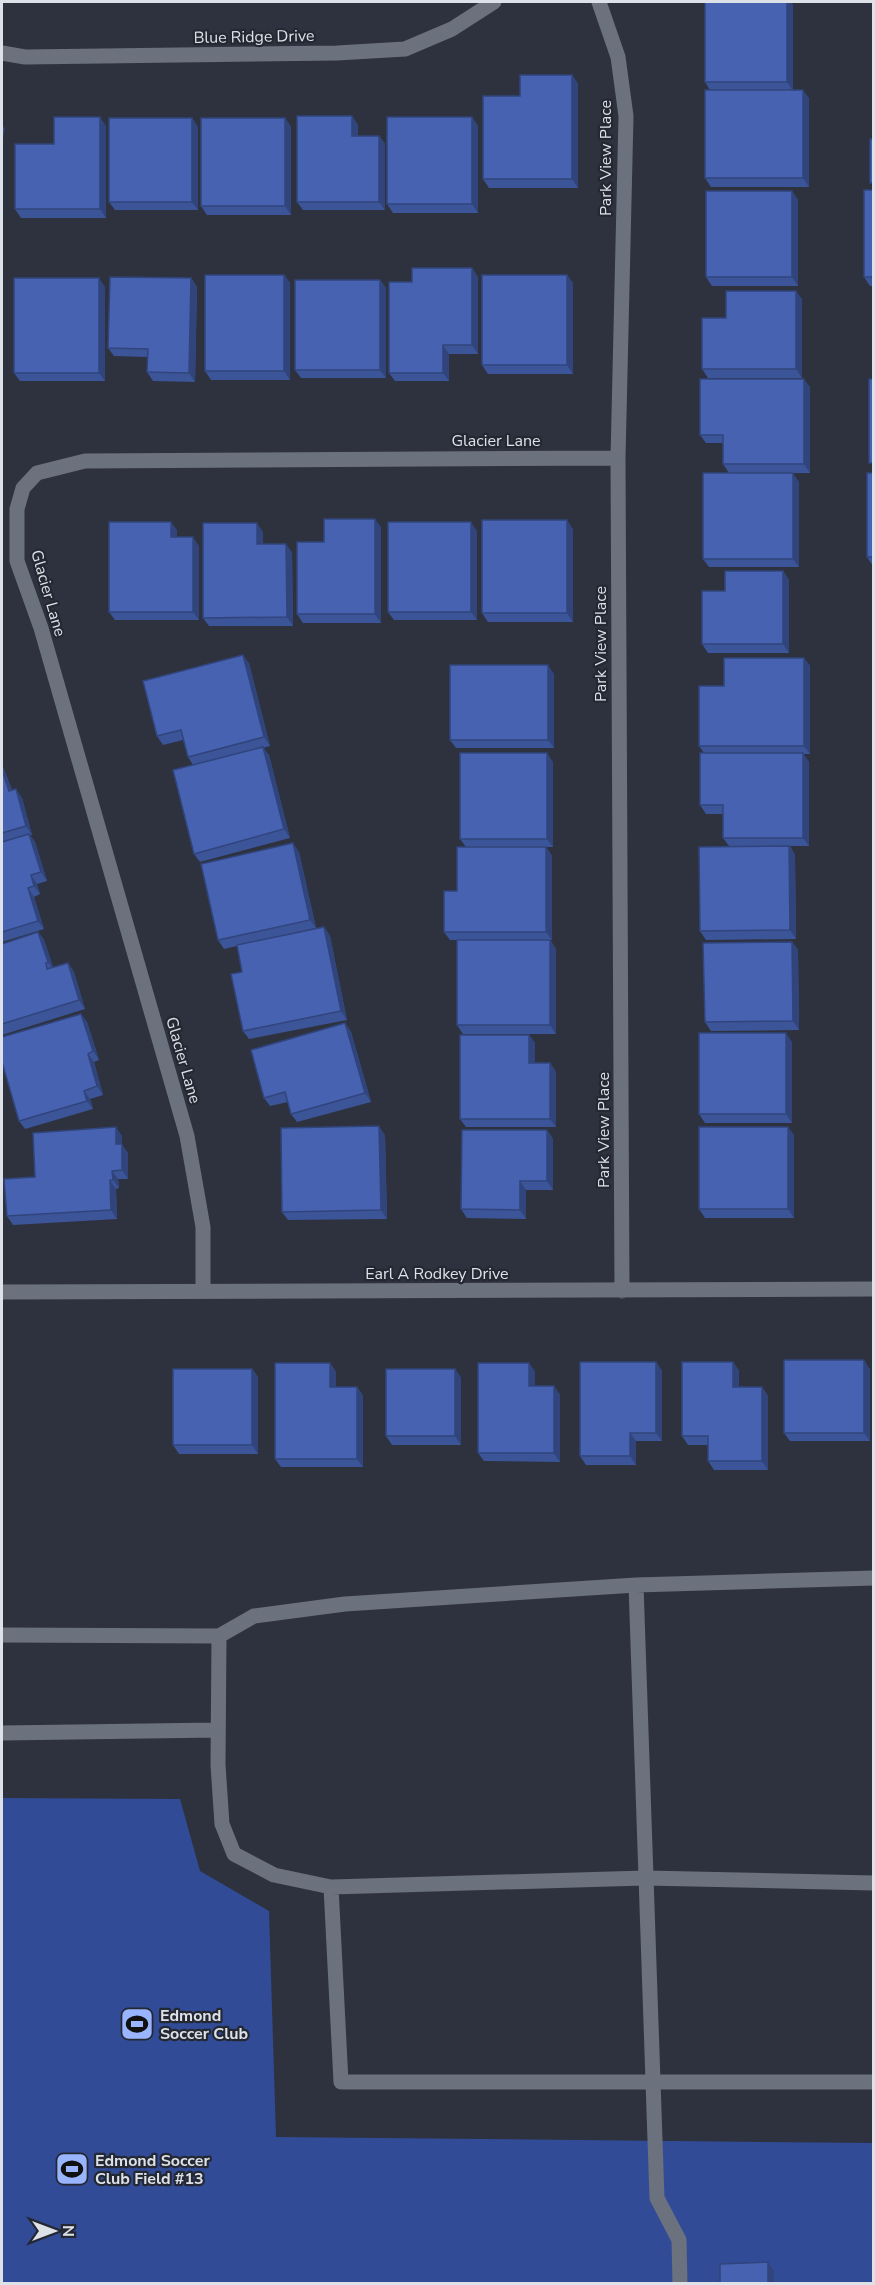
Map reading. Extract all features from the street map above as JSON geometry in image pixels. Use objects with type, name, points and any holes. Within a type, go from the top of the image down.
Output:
[{"type":"street","name":"Blue Ridge Drive","points":[[2,53],[25,57],[405,49],[452,29],[494,2]]},
{"type":"street","name":"Park View Place","points":[[599,2],[618,57],[626,116],[618,458],[622,1291]]},
{"type":"street","name":"Glacier Lane","points":[[203,1291],[203,1227],[187,1136],[41,628],[17,561],[17,509],[23,488],[37,473],[84,461],[618,458]]},
{"type":"street","name":"Earl A Rodkey Drive","points":[[2,1292],[873,1289]]},
{"type":"street","points":[[2,1635],[219,1636],[254,1616],[345,1604],[636,1585],[873,1578]]},
{"type":"street","points":[[636,1585],[657,2198],[679,2240],[680,2283]]},
{"type":"street","points":[[219,1636],[218,1730],[222,1824],[234,1854],[274,1875],[331,1887],[645,1878],[873,1883]]},
{"type":"street","points":[[2,1733],[218,1730]]},
{"type":"street","points":[[331,1887],[341,2082],[873,2082]]},
{"type":"shaded area","name":"Edmond Soccer Club","points":[[2,1798],[180,1799],[200,1871],[269,1911],[276,2137],[873,2143],[873,2283],[2,2284]]},
{"type":"building","points":[[705,2],[787,2],[787,82],[705,82]]},
{"type":"building","points":[[520,75],[572,75],[572,179],[483,179],[483,96],[520,96]]},
{"type":"building","points":[[705,90],[803,90],[803,178],[705,178]]},
{"type":"building","points":[[297,116],[352,116],[352,136],[379,136],[379,202],[297,202]]},
{"type":"building","points":[[54,117],[100,117],[100,209],[15,209],[15,144],[54,144]]},
{"type":"building","points":[[387,117],[472,117],[472,204],[387,204]]},
{"type":"building","points":[[109,118],[192,118],[192,202],[109,202]]},
{"type":"building","points":[[201,118],[285,118],[285,206],[201,206]]},
{"type":"building","points":[[870,139],[873,139],[873,183],[870,183]]},
{"type":"building","points":[[864,190],[873,190],[873,277],[864,277]]},
{"type":"building","points":[[706,191],[792,191],[792,277],[706,277]]},
{"type":"building","points":[[412,268],[472,268],[472,345],[443,345],[443,373],[389,373],[389,282],[412,282]]},
{"type":"building","points":[[205,275],[284,275],[284,371],[205,371]]},
{"type":"building","points":[[482,275],[567,275],[567,365],[482,365]]},
{"type":"building","points":[[110,277],[191,278],[189,373],[147,372],[148,349],[108,348]]},
{"type":"building","points":[[14,278],[99,278],[99,373],[14,373]]},
{"type":"building","points":[[295,280],[380,280],[380,370],[295,370]]},
{"type":"building","points":[[726,291],[796,291],[796,369],[702,369],[702,318],[726,318]]},
{"type":"building","points":[[700,379],[804,379],[804,464],[723,464],[723,435],[700,435]]},
{"type":"building","points":[[869,379],[873,379],[873,463],[869,463]]},
{"type":"building","points":[[703,473],[793,473],[793,559],[703,559]]},
{"type":"building","points":[[867,473],[873,473],[873,557],[867,557]]},
{"type":"building","points":[[324,519],[375,519],[375,614],[297,614],[297,542],[324,542]]},
{"type":"building","points":[[482,520],[567,520],[567,613],[482,613]]},
{"type":"building","points":[[109,522],[171,522],[171,537],[193,537],[193,612],[109,612]]},
{"type":"building","points":[[388,522],[471,522],[471,612],[388,612]]},
{"type":"building","points":[[203,523],[257,523],[257,544],[286,544],[287,617],[203,618]]},
{"type":"building","points":[[725,571],[783,571],[783,644],[702,644],[702,591],[725,591]]},
{"type":"building","points":[[243,655],[264,737],[188,757],[181,730],[157,736],[143,681]]},
{"type":"building","points":[[724,658],[804,658],[804,746],[699,746],[699,686],[724,686]]},
{"type":"building","points":[[450,665],[548,665],[548,740],[450,740]]},
{"type":"building","points":[[263,747],[284,829],[194,854],[173,770]]},
{"type":"building","points":[[460,753],[547,753],[547,839],[460,839]]},
{"type":"building","points":[[700,753],[803,753],[803,838],[723,838],[723,805],[700,805]]},
{"type":"building","points":[[2,770],[9,791],[16,789],[26,826],[2,833]]},
{"type":"building","points":[[29,834],[41,872],[31,875],[34,886],[28,888],[38,921],[2,932],[2,842]]},
{"type":"building","points":[[293,843],[310,920],[218,940],[201,864]]},
{"type":"building","points":[[789,846],[790,930],[700,931],[699,847]]},
{"type":"building","points":[[457,847],[546,847],[546,932],[444,932],[444,891],[457,891]]},
{"type":"building","points":[[324,927],[341,1011],[243,1031],[231,974],[242,972],[237,945]]},
{"type":"building","points":[[38,932],[48,962],[46,963],[47,969],[68,963],[79,1000],[2,1024],[2,944]]},
{"type":"building","points":[[457,940],[550,940],[550,1025],[457,1025]]},
{"type":"building","points":[[792,942],[793,1021],[705,1022],[703,943]]},
{"type":"building","points":[[81,1014],[93,1051],[88,1054],[97,1086],[84,1091],[87,1101],[19,1121],[2,1062],[2,1037]]},
{"type":"building","points":[[345,1023],[365,1093],[291,1114],[285,1092],[264,1098],[251,1050]]},
{"type":"building","points":[[699,1033],[786,1033],[786,1114],[699,1114]]},
{"type":"building","points":[[460,1035],[529,1035],[529,1063],[550,1063],[550,1119],[460,1119]]},
{"type":"building","points":[[379,1126],[381,1210],[282,1212],[281,1128]]},
{"type":"building","points":[[116,1127],[116,1144],[122,1144],[122,1170],[112,1171],[111,1210],[7,1216],[4,1179],[35,1177],[33,1133]]},
{"type":"building","points":[[699,1127],[788,1127],[788,1209],[699,1209]]},
{"type":"building","points":[[462,1130],[547,1130],[547,1181],[520,1181],[520,1210],[461,1209]]},
{"type":"building","points":[[784,1360],[864,1360],[864,1433],[784,1433]]},
{"type":"building","points":[[580,1362],[656,1362],[656,1433],[630,1433],[630,1456],[580,1456]]},
{"type":"building","points":[[682,1362],[733,1362],[733,1387],[762,1387],[762,1461],[708,1461],[708,1436],[682,1436]]},
{"type":"building","points":[[275,1363],[330,1363],[330,1387],[357,1387],[357,1459],[275,1459]]},
{"type":"building","points":[[478,1363],[529,1363],[529,1386],[554,1386],[554,1453],[478,1453]]},
{"type":"building","points":[[173,1369],[252,1369],[252,1445],[173,1445]]},
{"type":"building","points":[[386,1369],[455,1369],[455,1436],[386,1436]]},
{"type":"building","points":[[768,2262],[768,2283],[720,2283],[720,2264]]},
{"type":"place","name":"Edmond Soccer Club","points":[[137,2024]]},
{"type":"place","name":"Edmond Soccer Club Field #13","points":[[72,2169]]}]
